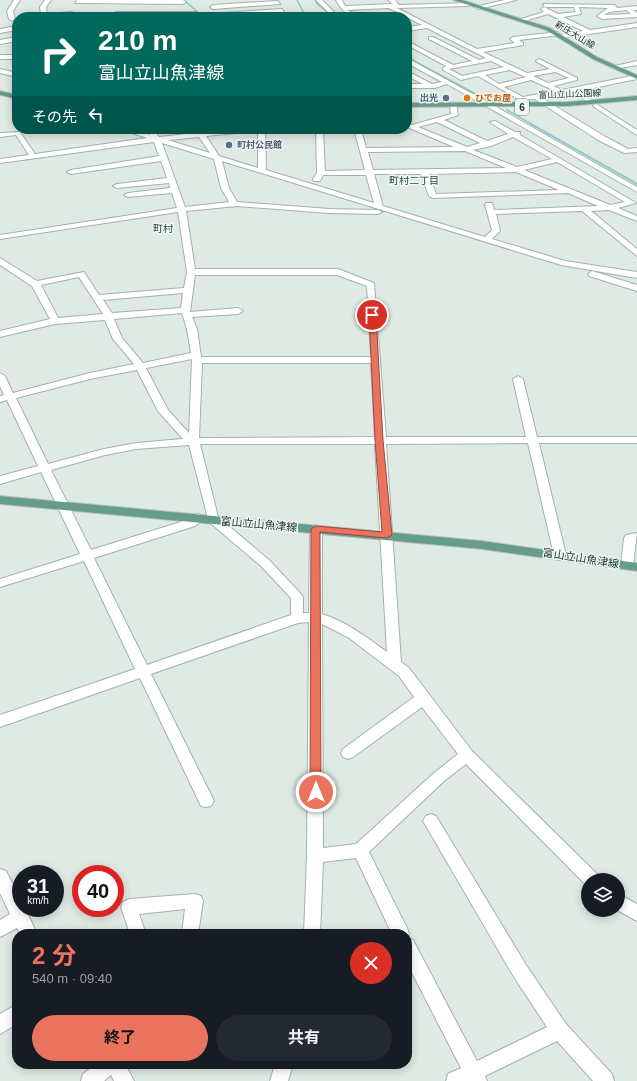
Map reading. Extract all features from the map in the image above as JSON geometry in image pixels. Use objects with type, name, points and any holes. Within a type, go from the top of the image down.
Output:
[{"type":"main road","name":"新庄大山線","points":[[456,0],[521,20],[560,35],[595,58],[637,77]]},
{"type":"main road","points":[[0,93],[12,95]]},
{"type":"main road","name":"富山立山公園線","points":[[594,104],[637,98]]},
{"type":"main road","name":"富山立山公園線","points":[[412,108],[493,105],[549,106],[637,101]]},
{"type":"main road","name":"富山立山公園線","points":[[412,105],[453,106]]},
{"type":"main road","name":"富山立山魚津線","points":[[0,500],[387,535],[560,555],[632,566]]},
{"type":"street","points":[[12,19],[7,11],[18,0]]},
{"type":"street","points":[[44,12],[43,7],[48,0]]},
{"type":"street","points":[[208,0],[212,7],[218,12]]},
{"type":"street","points":[[319,0],[331,12]]},
{"type":"street","points":[[478,7],[513,0]]},
{"type":"street","points":[[588,32],[538,6],[544,2],[618,7],[610,0]]},
{"type":"street","points":[[74,12],[77,1],[182,1],[194,12]]},
{"type":"street","points":[[116,12],[120,2]]},
{"type":"street","points":[[212,7],[277,2],[282,12]]},
{"type":"street","points":[[341,4],[468,4]]},
{"type":"street","points":[[341,4],[351,12]]},
{"type":"street","points":[[392,4],[402,12]]},
{"type":"street","points":[[368,12],[392,4]]},
{"type":"street","points":[[412,15],[451,5]]},
{"type":"street","points":[[557,16],[579,13],[576,5]]},
{"type":"street","points":[[628,9],[637,15],[600,16],[607,10],[637,8]]},
{"type":"street","points":[[521,20],[549,12]]},
{"type":"street","points":[[412,18],[476,50],[492,60],[562,92]]},
{"type":"street","points":[[476,50],[521,44],[513,39],[588,32],[637,25]]},
{"type":"street","points":[[412,28],[427,26]]},
{"type":"street","points":[[0,31],[12,29]]},
{"type":"street","points":[[412,42],[445,35]]},
{"type":"street","points":[[425,39],[479,62]]},
{"type":"street","points":[[0,42],[12,40]]},
{"type":"street","points":[[412,46],[452,67]]},
{"type":"street","points":[[0,57],[12,56]]},
{"type":"street","points":[[412,57],[532,130],[637,190]]},
{"type":"street","points":[[492,60],[444,69],[462,78],[510,68]]},
{"type":"street","points":[[539,61],[592,86]]},
{"type":"street","points":[[412,63],[493,105]]},
{"type":"street","points":[[614,67],[637,63]]},
{"type":"street","points":[[498,86],[556,70]]},
{"type":"street","points":[[0,71],[12,74]]},
{"type":"street","points":[[480,75],[522,99]]},
{"type":"street","points":[[412,76],[430,86]]},
{"type":"street","points":[[512,102],[637,77]]},
{"type":"street","points":[[547,85],[575,79]]},
{"type":"street","points":[[412,86],[430,86],[448,82]]},
{"type":"street","points":[[572,90],[637,133]]},
{"type":"street","points":[[536,97],[601,138],[627,152],[637,150]]},
{"type":"street","points":[[412,125],[455,115],[453,106]]},
{"type":"street","points":[[439,120],[488,144]]},
{"type":"street","points":[[621,122],[637,121]]},
{"type":"street","points":[[492,212],[610,208],[632,203],[493,122]]},
{"type":"street","points":[[412,128],[637,219]]},
{"type":"street","points":[[363,150],[465,149],[488,144],[514,134],[532,130]]},
{"type":"street","points":[[0,135],[12,134]]},
{"type":"street","points":[[19,134],[33,156]]},
{"type":"street","points":[[140,134],[564,263],[637,275]]},
{"type":"street","points":[[153,134],[157,139],[182,210],[191,272],[191,280],[187,290],[186,312],[192,329],[196,358],[194,441],[213,519],[265,563],[297,597],[297,618]]},
{"type":"street","points":[[0,160],[187,134]]},
{"type":"street","points":[[201,134],[219,158]]},
{"type":"street","points":[[262,134],[262,171]]},
{"type":"street","points":[[312,187],[321,173],[319,134]]},
{"type":"street","points":[[359,134],[379,206],[381,208]]},
{"type":"street","points":[[476,147],[527,167]]},
{"type":"street","points":[[71,172],[163,158]]},
{"type":"street","points":[[219,158],[217,161],[225,188],[234,204]]},
{"type":"street","points":[[321,173],[516,170],[558,160]]},
{"type":"street","points":[[424,171],[433,196],[570,192]]},
{"type":"street","points":[[117,186],[171,180]]},
{"type":"street","points":[[128,195],[174,190]]},
{"type":"street","points":[[485,195],[492,212],[496,231],[486,240]]},
{"type":"street","points":[[0,237],[182,210],[234,204],[329,211],[378,212],[381,208]]},
{"type":"street","points":[[584,209],[637,253]]},
{"type":"street","points":[[0,261],[36,284],[54,321]]},
{"type":"street","points":[[564,263],[573,268],[637,288]]},
{"type":"street","points":[[191,272],[338,272],[371,285],[374,360],[387,535],[394,663]]},
{"type":"street","points":[[36,284],[81,274],[108,315],[118,339],[141,367],[163,411],[183,434],[194,441]]},
{"type":"street","points":[[97,298],[187,290]]},
{"type":"street","points":[[0,334],[54,321],[108,315],[238,311]]},
{"type":"street","points":[[5,397],[90,376],[196,358],[374,360]]},
{"type":"street","points":[[0,376],[5,397],[46,468],[61,505],[88,556],[142,671],[206,801]]},
{"type":"street","points":[[518,379],[560,555]]},
{"type":"street","points":[[0,480],[104,452],[136,446],[194,441],[637,440]]},
{"type":"street","points":[[0,583],[191,523],[199,518]]},
{"type":"street","points":[[312,929],[316,856],[316,529]]},
{"type":"street","points":[[632,566],[630,538],[637,537]]},
{"type":"street","points":[[0,721],[297,618],[316,617],[331,622],[354,635],[394,663],[404,672],[467,754],[585,873]]},
{"type":"street","points":[[348,754],[423,698]]},
{"type":"street","points":[[316,856],[360,850],[467,754]]},
{"type":"street","points":[[431,821],[520,971],[560,1030],[605,1081]]},
{"type":"street","points":[[360,850],[399,929]]},
{"type":"street","points":[[0,876],[12,901]]},
{"type":"street","points":[[136,929],[129,907],[195,901],[191,929]]},
{"type":"street","points":[[625,906],[637,913]]},
{"type":"street","points":[[0,929],[20,917],[26,929]]},
{"type":"street","points":[[412,959],[476,1077]]},
{"type":"street","points":[[0,1025],[12,1017]]},
{"type":"street","points":[[455,1081],[476,1077],[560,1030]]},
{"type":"street","points":[[90,1081],[104,1069]]},
{"type":"street","points":[[117,1069],[125,1081]]},
{"type":"street","points":[[279,1081],[283,1069]]},
{"type":"waterway","points":[[184,0],[197,12]]},
{"type":"waterway","points":[[297,0],[303,12]]},
{"type":"waterway","points":[[315,0],[317,4],[327,12]]},
{"type":"waterway","points":[[412,60],[489,101]]},
{"type":"waterway","points":[[507,110],[533,125]]},
{"type":"waterway","points":[[531,124],[637,184]]},
{"type":"waterway","points":[[412,125],[637,216]]},
{"type":"place","name":"出光","points":[[446,98]]},
{"type":"place","name":"ひでお屋","points":[[467,98]]},
{"type":"place","name":"町村公民館","points":[[229,145]]},
{"type":"district","name":"町村二丁目","points":[[414,180]]},
{"type":"district","name":"町村","points":[[163,228]]},
{"type":"route","points":[[316,792],[316,529],[387,535],[379,440],[372,315]]}]
